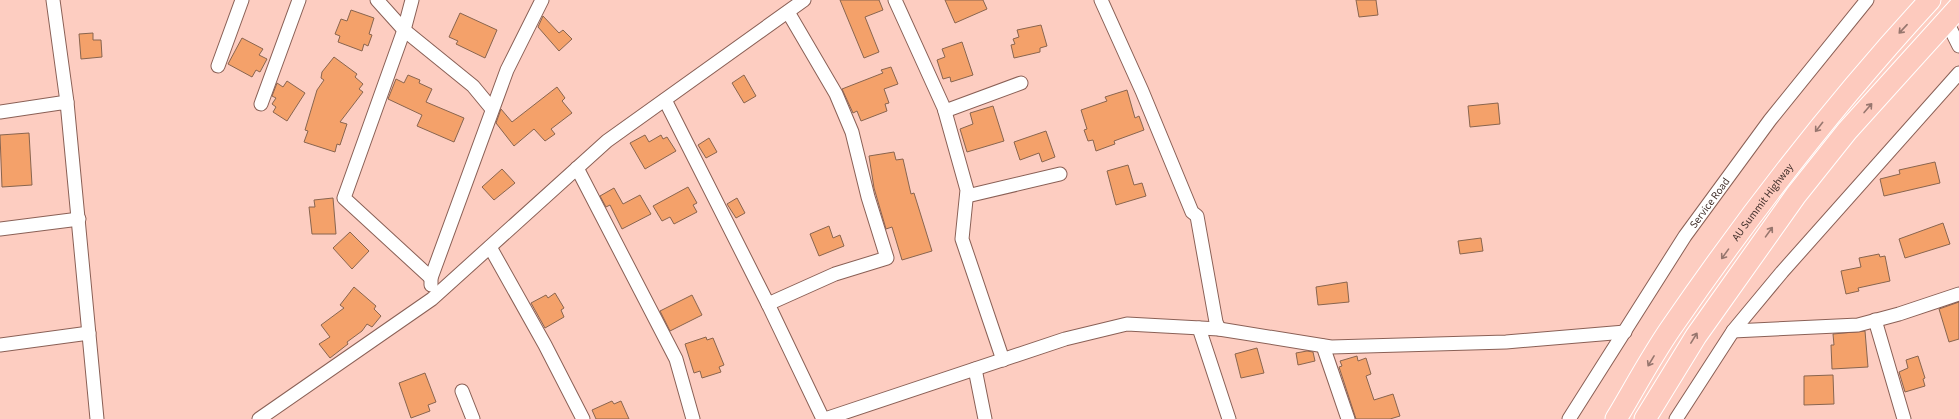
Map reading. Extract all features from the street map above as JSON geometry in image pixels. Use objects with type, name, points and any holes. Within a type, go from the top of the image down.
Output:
[{"type":"main road","name":"AU Summit Highway","points":[[1616,419],[1670,329],[1776,183],[1828,115],[1930,0]]},
{"type":"main road","name":"AU Summit Highway","points":[[1645,419],[1696,336],[1796,195],[1847,131],[1953,14]]},
{"type":"street","points":[[53,0],[67,102],[97,419]]},
{"type":"street","points":[[218,66],[242,0]]},
{"type":"street","points":[[261,104],[299,0]]},
{"type":"street","points":[[377,0],[404,30],[473,86],[492,109]]},
{"type":"street","points":[[412,0],[404,30],[344,198],[431,278]]},
{"type":"street","points":[[432,298],[431,278],[492,109],[507,70],[542,0]]},
{"type":"street","points":[[259,419],[432,298],[607,141],[804,0]]},
{"type":"street","points":[[896,0],[945,111],[967,190],[962,239],[1003,360]]},
{"type":"street","points":[[1100,0],[1142,91],[1192,212],[1198,216],[1216,322],[1220,329]]},
{"type":"street","name":"Service Road","points":[[1569,419],[1686,236],[1770,120],[1867,0]]},
{"type":"street","points":[[768,304],[835,274],[887,258],[868,196],[852,132],[836,94],[788,12]]},
{"type":"street","points":[[1953,14],[1959,46]]},
{"type":"street","points":[[1676,419],[1733,331],[1782,272],[1959,73]]},
{"type":"street","points":[[945,111],[1021,83]]},
{"type":"street","points":[[665,100],[824,419],[1065,339],[1127,324],[1220,329],[1323,346],[1506,342],[1625,332]]},
{"type":"street","points":[[0,112],[67,102]]},
{"type":"street","points":[[577,168],[676,360],[693,419]]},
{"type":"street","points":[[967,196],[1060,174]]},
{"type":"street","points":[[0,229],[79,220]]},
{"type":"street","points":[[490,247],[545,345],[583,419]]},
{"type":"street","points":[[1733,331],[1858,325],[1959,294]]},
{"type":"street","points":[[1875,320],[1904,419]]},
{"type":"street","points":[[1199,328],[1228,419]]},
{"type":"street","points":[[0,345],[89,333]]},
{"type":"street","points":[[1323,346],[1348,419]]},
{"type":"street","points":[[975,369],[985,419]]},
{"type":"street","points":[[462,391],[473,419]]},
{"type":"building","points":[[840,0],[879,0],[883,10],[865,17],[879,52],[864,58]]},
{"type":"building","points":[[945,0],[983,0],[987,9],[955,23]]},
{"type":"building","points":[[1356,0],[1376,0],[1378,15],[1359,17]]},
{"type":"building","points":[[351,10],[374,18],[369,34],[372,35],[368,46],[364,44],[362,51],[338,42],[340,36],[335,34],[341,19],[347,21]]},
{"type":"building","points":[[460,13],[497,30],[485,58],[456,44],[458,41],[449,37]]},
{"type":"building","points":[[543,16],[559,33],[563,30],[572,39],[559,51],[538,27]]},
{"type":"building","points":[[1041,25],[1047,46],[1040,48],[1040,52],[1014,58],[1011,45],[1015,44],[1013,39],[1019,37],[1017,30]]},
{"type":"building","points":[[93,33],[93,40],[101,40],[102,57],[81,59],[79,34]]},
{"type":"building","points":[[242,38],[263,49],[259,55],[267,59],[260,72],[256,70],[252,77],[228,64]]},
{"type":"building","points":[[962,42],[973,75],[951,82],[950,77],[943,79],[937,60],[945,57],[942,49]]},
{"type":"building","points":[[334,57],[357,74],[355,77],[363,84],[359,89],[363,92],[340,122],[347,124],[340,145],[337,144],[335,152],[304,142],[308,131],[305,130],[317,90],[324,80],[321,78],[322,72]]},
{"type":"building","points":[[891,67],[898,84],[884,89],[889,103],[885,104],[887,111],[861,121],[857,111],[853,113],[842,89],[883,73],[881,70]]},
{"type":"building","points":[[408,75],[420,80],[419,83],[432,89],[426,102],[464,118],[454,142],[417,126],[422,115],[388,99],[396,79],[404,83]]},
{"type":"building","points":[[744,75],[756,96],[744,103],[732,83]]},
{"type":"building","points":[[287,81],[305,93],[287,121],[273,112],[276,107],[272,104],[276,98],[272,96],[277,83],[283,87]]},
{"type":"building","points":[[557,87],[565,98],[562,101],[572,113],[551,129],[555,134],[545,141],[534,129],[514,146],[496,123],[501,109],[512,122]]},
{"type":"building","points":[[1127,90],[1135,118],[1139,116],[1144,130],[1114,141],[1115,144],[1096,151],[1093,140],[1088,141],[1084,130],[1087,129],[1081,110],[1107,101],[1105,97]]},
{"type":"building","points":[[1498,103],[1500,124],[1470,127],[1468,106]]},
{"type":"building","points":[[993,106],[1004,141],[967,152],[960,129],[973,124],[970,113]]},
{"type":"building","points":[[1046,131],[1055,157],[1042,162],[1039,153],[1020,160],[1014,142]]},
{"type":"building","points":[[29,133],[32,185],[2,187],[0,135]]},
{"type":"building","points":[[645,135],[649,142],[661,135],[663,139],[667,137],[676,151],[645,169],[630,143]]},
{"type":"building","points":[[709,138],[717,152],[706,158],[698,145]]},
{"type":"building","points":[[894,152],[896,160],[903,159],[911,194],[914,193],[932,251],[902,260],[892,227],[886,229],[874,188],[869,156]]},
{"type":"building","points":[[1935,162],[1940,183],[1884,196],[1880,179],[1900,174],[1899,170]]},
{"type":"building","points":[[1128,165],[1134,185],[1142,183],[1146,196],[1116,205],[1107,171]]},
{"type":"building","points":[[502,169],[515,183],[494,200],[482,187]]},
{"type":"building","points":[[688,187],[697,203],[693,205],[697,212],[674,224],[670,217],[662,221],[653,206]]},
{"type":"building","points":[[614,188],[623,204],[640,195],[651,214],[622,229],[610,205],[606,207],[600,196]]},
{"type":"building","points":[[333,198],[336,234],[312,234],[309,207],[315,207],[314,200]]},
{"type":"building","points":[[737,198],[745,213],[736,218],[727,204]]},
{"type":"building","points":[[1943,223],[1950,244],[1905,258],[1899,239]]},
{"type":"building","points":[[829,226],[833,238],[840,235],[844,246],[819,256],[810,234]]},
{"type":"building","points":[[350,232],[369,251],[352,269],[333,248]]},
{"type":"building","points":[[1481,238],[1483,251],[1460,254],[1458,241]]},
{"type":"building","points":[[1879,254],[1880,257],[1885,256],[1890,281],[1858,288],[1859,291],[1846,294],[1841,271],[1861,267],[1859,258]]},
{"type":"building","points":[[1347,282],[1349,302],[1318,305],[1316,287]]},
{"type":"building","points":[[354,287],[376,306],[374,309],[381,316],[372,327],[367,324],[362,331],[347,342],[348,344],[330,358],[319,344],[330,337],[321,325],[344,308],[340,305]]},
{"type":"building","points":[[555,293],[564,308],[561,310],[564,317],[545,328],[531,303],[546,295],[548,298]]},
{"type":"building","points":[[692,295],[702,315],[670,331],[660,311]]},
{"type":"building","points":[[1959,302],[1959,339],[1949,342],[1939,309]]},
{"type":"building","points":[[1865,331],[1868,367],[1832,369],[1831,345],[1834,345],[1833,334]]},
{"type":"building","points":[[706,337],[707,340],[713,338],[724,365],[719,367],[721,372],[702,378],[700,371],[694,373],[685,344]]},
{"type":"building","points":[[1257,348],[1264,373],[1241,378],[1235,354]]},
{"type":"building","points":[[1307,351],[1313,352],[1315,361],[1298,365],[1296,353]]},
{"type":"building","points":[[1357,356],[1358,361],[1366,358],[1371,374],[1366,376],[1374,400],[1393,394],[1400,416],[1390,419],[1356,419],[1339,367],[1342,366],[1340,361]]},
{"type":"building","points":[[1918,356],[1925,378],[1923,379],[1925,386],[1905,392],[1899,372],[1908,368],[1906,360]]},
{"type":"building","points":[[425,373],[436,402],[428,405],[430,411],[411,418],[399,383]]},
{"type":"building","points":[[1833,375],[1834,404],[1804,405],[1804,376]]},
{"type":"building","points":[[612,401],[614,404],[621,401],[629,419],[596,419],[592,410]]}]
